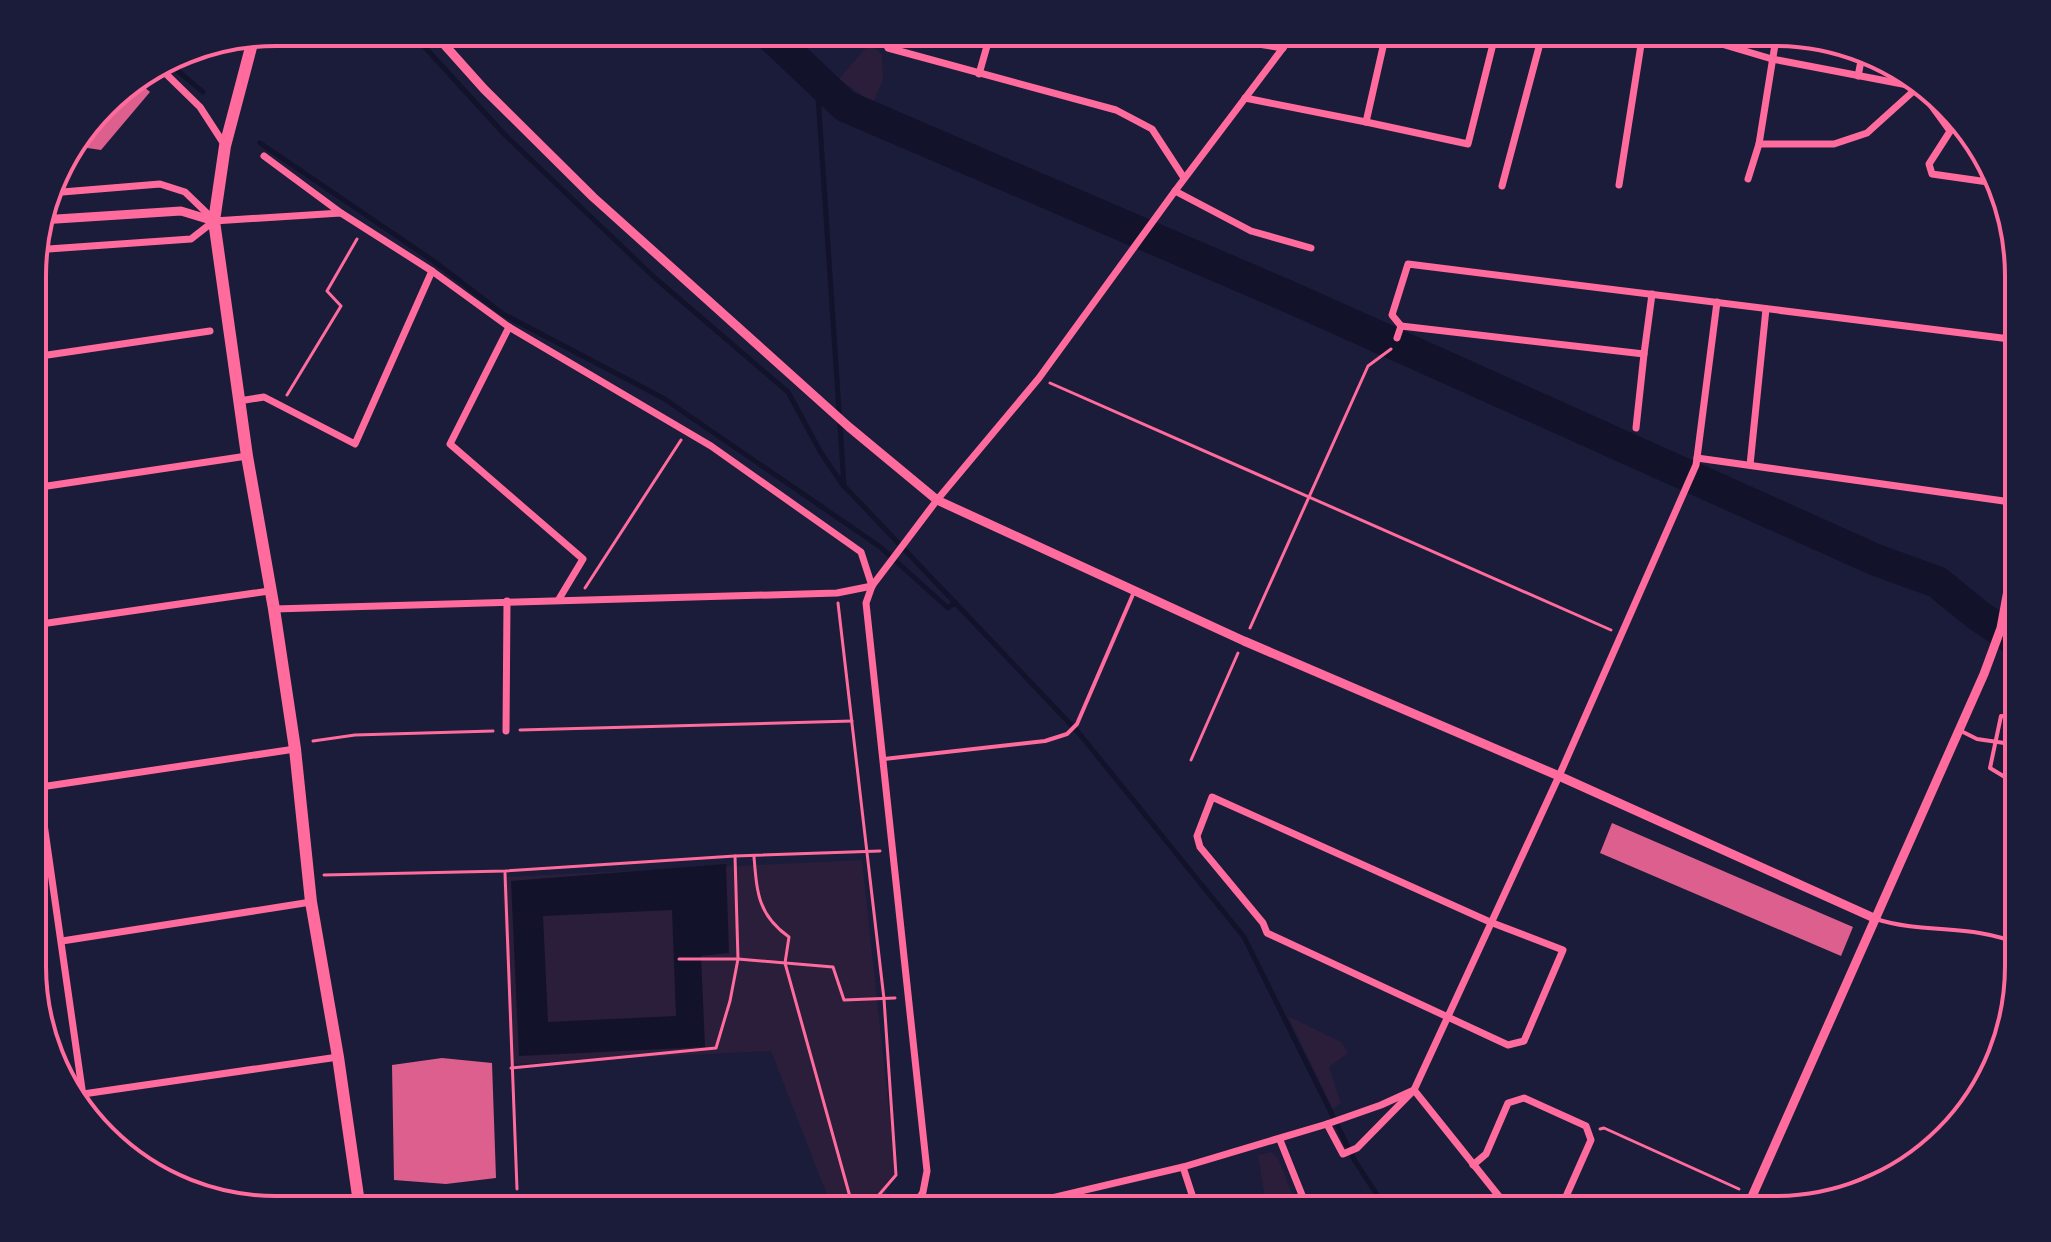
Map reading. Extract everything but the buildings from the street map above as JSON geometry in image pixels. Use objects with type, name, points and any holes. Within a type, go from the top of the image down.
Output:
[{"type":"main road","points":[[251,48],[225,146],[214,221],[247,456],[295,749],[311,902],[358,1196]]},
{"type":"street","points":[[446,46],[484,89],[593,197],[849,427],[937,500],[1244,641],[1559,776],[1874,918]]},
{"type":"street","points":[[887,46],[1116,110],[1152,129],[1184,178]]},
{"type":"street","points":[[979,74],[987,46]]},
{"type":"street","points":[[921,1196],[927,1171],[866,603],[872,586],[937,500],[1039,378],[1283,48],[1270,46]]},
{"type":"street","points":[[1245,98],[1468,144],[1492,46]]},
{"type":"street","points":[[1502,186],[1539,46]]},
{"type":"street","points":[[1619,185],[1641,46]]},
{"type":"street","points":[[1728,46],[1772,59],[1901,84]]},
{"type":"street","points":[[1748,179],[1759,144],[1774,46]]},
{"type":"street","points":[[1366,122],[1383,47]]},
{"type":"street","points":[[1858,76],[1861,63]]},
{"type":"street","points":[[167,74],[200,107],[225,146]]},
{"type":"street","points":[[1759,144],[1834,144],[1867,133],[1912,92]]},
{"type":"street","points":[[1937,113],[1950,131],[1929,164],[1932,174],[1984,181]]},
{"type":"street","points":[[264,156],[341,213],[432,271],[509,327],[687,430],[861,552],[872,586]]},
{"type":"street","points":[[62,192],[160,184],[185,192],[214,221]]},
{"type":"street","points":[[1175,191],[1251,231],[1311,248]]},
{"type":"street","points":[[53,219],[181,211],[214,221],[341,213]]},
{"type":"street","points":[[48,249],[191,239],[214,221]]},
{"type":"street","points":[[1644,354],[1401,326],[1392,315],[1408,264],[2005,338]]},
{"type":"street","points":[[239,401],[264,397],[355,444],[432,271]]},
{"type":"street","points":[[1636,428],[1652,294]]},
{"type":"street","points":[[1329,1124],[1343,1154],[1357,1148],[1414,1090],[1559,776],[1696,462],[1717,302]]},
{"type":"street","points":[[1750,465],[1766,309]]},
{"type":"street","points":[[1397,338],[1401,326]]},
{"type":"street","points":[[509,327],[450,444],[583,559],[559,599]]},
{"type":"street","points":[[46,355],[210,331]]},
{"type":"street","points":[[46,486],[247,456]]},
{"type":"street","points":[[1696,462],[1750,465],[2005,501]]},
{"type":"street","points":[[274,609],[837,593],[872,586]]},
{"type":"street","points":[[46,623],[269,591]]},
{"type":"street","points":[[506,731],[507,601]]},
{"type":"street","points":[[1753,1195],[1984,674],[2001,628],[2005,606]]},
{"type":"street","points":[[46,786],[295,749]]},
{"type":"street","points":[[1212,797],[1490,922],[1563,950],[1524,1041],[1508,1045],[1448,1017],[1267,933],[1263,923],[1200,847],[1197,836],[1212,797]]},
{"type":"street","points":[[46,842],[82,1090]]},
{"type":"street","points":[[62,941],[311,902]]},
{"type":"street","points":[[85,1094],[338,1057]]},
{"type":"street","points":[[1061,1196],[1280,1140],[1345,1119],[1414,1090]]},
{"type":"street","points":[[1414,1090],[1498,1196]]},
{"type":"street","points":[[1473,1165],[1486,1154],[1508,1103],[1524,1098],[1586,1126],[1591,1140],[1566,1196]]},
{"type":"street","points":[[1280,1140],[1302,1196]]},
{"type":"street","points":[[1183,1167],[1192,1196]]},
{"type":"lane","points":[[881,759],[1045,741],[1067,734],[1077,724],[1135,592]]},
{"type":"lane","points":[[2005,716],[2001,716],[1990,768],[2005,777]]},
{"type":"lane","points":[[1959,730],[1977,739],[2005,743]]},
{"type":"lane","points":[[1874,918],[1899,927],[2005,937]]},
{"type":"path","points":[[281,405],[341,306],[327,291],[364,227]]},
{"type":"path","points":[[1191,760],[1368,366],[1392,349]]},
{"type":"path","points":[[1039,378],[1621,635]]},
{"type":"path","points":[[584,599],[583,592],[687,430]]},
{"type":"path","points":[[837,593],[884,999],[896,1175],[878,1196]]},
{"type":"path","points":[[313,741],[355,735],[852,721]]},
{"type":"path","points":[[308,877],[505,871],[754,855],[891,851]]},
{"type":"path","points":[[754,855],[757,894],[770,924],[789,937],[785,963],[850,1196]]},
{"type":"path","points":[[511,1068],[716,1048],[738,959],[735,856]]},
{"type":"path","points":[[505,871],[518,1196]]},
{"type":"path","points":[[679,959],[738,959],[833,967],[844,1000],[908,998]]},
{"type":"path","points":[[1588,1132],[1604,1128],[1753,1195]]},
{"type":"shaded area","points":[[867,46],[873,46],[882,55],[883,80],[873,103],[839,79]]},
{"type":"shaded area","points":[[862,860],[896,1175],[884,1196],[827,1196],[771,1051],[512,1064],[502,877]]},
{"type":"shaded area","points":[[726,864],[729,953],[701,956],[705,1047],[519,1056],[511,881]],"holes":[[[672,910],[676,1016],[548,1022],[543,916]]]},
{"type":"shaded area","points":[[1288,1016],[1341,1042],[1348,1053],[1329,1067],[1341,1103],[1333,1109]]},
{"type":"shaded area","points":[[1271,1152],[1278,1158],[1292,1194],[1265,1196],[1258,1155]]},
{"type":"waterway","points":[[424,46],[505,135],[655,278],[788,392],[821,453],[843,485]]},
{"type":"waterway","points":[[782,46],[845,106],[1292,298],[1876,560],[1937,582],[2005,633]]},
{"type":"waterway","points":[[176,70],[203,92]]},
{"type":"waterway","points":[[817,81],[844,486],[1078,732],[1244,937],[1355,1161],[1378,1196]]},
{"type":"waterway","points":[[260,143],[435,262],[503,314],[663,398],[879,546],[948,608],[955,602]]}]
